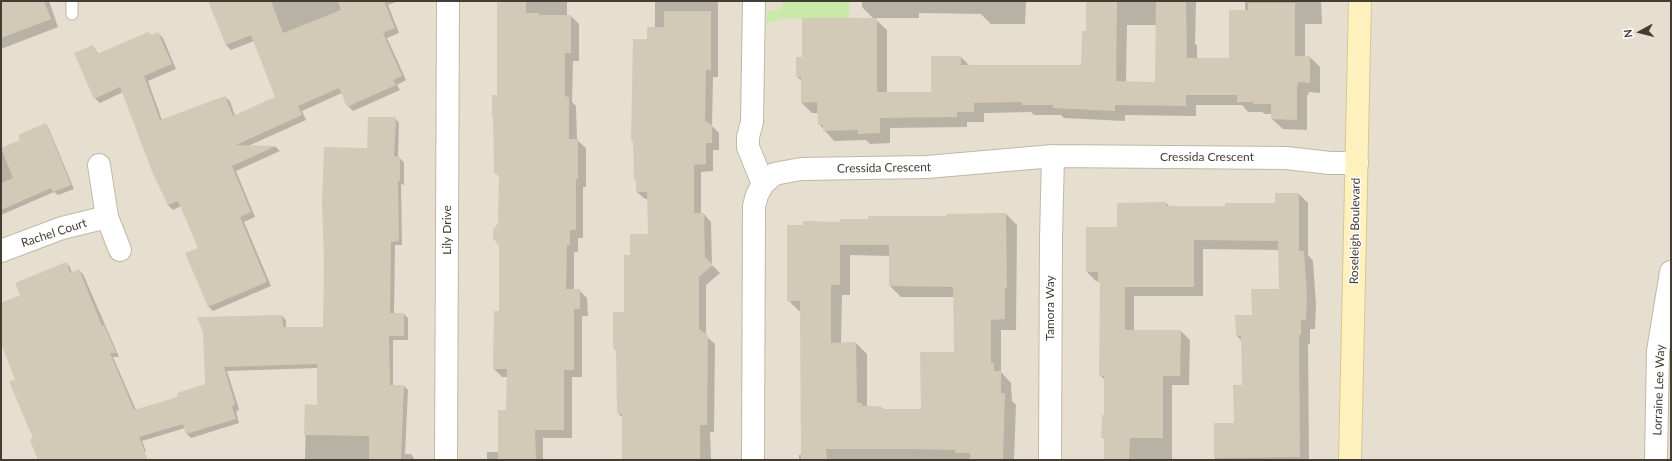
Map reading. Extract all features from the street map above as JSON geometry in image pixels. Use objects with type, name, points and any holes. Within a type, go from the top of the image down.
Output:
[{"type":"street","name":"Lily Drive","points":[[446,460],[448,1]]},
{"type":"street","points":[[753,460],[754,206],[757,195],[769,179],[748,147],[748,136],[752,122],[754,1]]},
{"type":"street","name":"Roseleigh Boulevard","points":[[1350,460],[1360,1]]},
{"type":"street","name":"Cressida Crescent","points":[[769,179],[801,170],[927,167],[1053,156],[1286,158],[1330,163],[1357,156]]},
{"type":"street","name":"Tamora Way","points":[[1050,460],[1050,246],[1053,156]]},
{"type":"street","points":[[99,165],[107,217],[120,250]]},
{"type":"street","name":"Rachel Court","points":[[1,251],[62,228],[107,217]]},
{"type":"street","name":"Lorraine Lee Way","points":[[1656,460],[1658,351],[1671,272]]},
{"type":"lane","points":[[72,1],[72,14]]},
{"type":"shaded area","points":[[1,1],[1671,1],[1671,460],[1,460]]},
{"type":"green space","points":[[782,1],[850,1],[849,19],[783,18],[767,24],[767,12],[782,8]]},
{"type":"building","points":[[1,1],[44,1],[51,19],[1,38]]},
{"type":"building","points":[[208,1],[271,1],[283,33],[341,10],[338,1],[384,1],[395,28],[383,33],[402,76],[393,80],[396,85],[347,107],[339,88],[298,106],[302,115],[236,145],[276,146],[232,166],[251,212],[240,217],[267,282],[208,307],[185,253],[198,248],[178,201],[168,205],[153,174],[120,87],[94,99],[74,53],[93,45],[97,54],[148,32],[152,35],[158,32],[172,64],[144,76],[160,120],[225,96],[233,116],[275,97],[251,35],[226,45]]},
{"type":"building","points":[[497,1],[526,1],[526,13],[539,13],[539,15],[571,15],[571,53],[565,53],[565,96],[569,97],[569,139],[578,139],[578,179],[576,179],[576,230],[570,230],[570,245],[567,245],[566,289],[580,289],[580,309],[574,309],[574,370],[564,370],[564,430],[535,430],[536,460],[498,460],[498,410],[506,410],[507,369],[493,369],[494,311],[499,311],[499,246],[493,238],[493,230],[498,223],[499,176],[494,173],[492,116],[492,95],[497,95]]},
{"type":"building","points":[[1086,1],[1117,1],[1116,81],[1155,82],[1156,1],[1186,1],[1187,58],[1229,58],[1229,10],[1248,10],[1248,3],[1295,3],[1295,56],[1310,56],[1310,83],[1298,82],[1297,85],[1297,120],[1271,119],[1271,104],[1237,102],[1237,95],[1186,95],[1186,106],[1115,105],[1115,111],[1053,108],[1053,105],[1022,105],[1022,102],[974,103],[974,112],[957,112],[957,117],[880,118],[880,133],[858,134],[858,130],[823,131],[823,125],[818,125],[817,102],[801,103],[801,77],[796,77],[796,57],[802,57],[802,18],[877,18],[877,92],[931,92],[931,56],[961,56],[961,65],[1081,65],[1082,31],[1086,31]]},
{"type":"building","points":[[664,11],[711,11],[711,70],[706,70],[705,121],[712,125],[712,143],[706,143],[706,164],[694,165],[694,213],[704,213],[705,257],[713,265],[699,277],[699,329],[708,335],[707,425],[700,425],[700,460],[622,460],[622,414],[617,413],[616,348],[613,348],[613,312],[624,312],[624,255],[630,255],[630,234],[648,234],[647,192],[636,192],[636,180],[634,180],[633,141],[631,141],[633,39],[647,39],[647,27],[664,27]]},
{"type":"building","points":[[368,117],[396,117],[394,156],[400,157],[400,181],[398,181],[399,241],[391,242],[390,313],[404,313],[404,336],[389,336],[390,385],[404,385],[401,460],[369,460],[369,436],[304,435],[305,404],[317,405],[317,364],[224,367],[235,404],[232,407],[236,419],[186,434],[183,424],[139,437],[148,460],[38,460],[30,440],[33,438],[9,382],[15,379],[1,344],[1,303],[20,295],[15,283],[66,262],[70,273],[79,269],[102,326],[104,325],[116,353],[110,353],[134,410],[178,397],[177,393],[205,384],[203,332],[197,317],[282,315],[283,327],[323,327],[324,263],[322,203],[324,147],[367,148]]},
{"type":"building","points":[[46,123],[71,185],[53,192],[51,188],[1,210],[1,183],[13,178],[1,148],[20,140],[18,135]]},
{"type":"building","points":[[1275,193],[1299,193],[1299,251],[1304,251],[1307,295],[1306,320],[1301,320],[1301,335],[1299,335],[1300,457],[1214,458],[1214,423],[1234,423],[1233,385],[1242,385],[1241,336],[1236,336],[1235,315],[1252,315],[1251,289],[1279,289],[1278,241],[1194,240],[1194,287],[1125,287],[1125,330],[1181,330],[1180,376],[1163,376],[1163,438],[1130,438],[1129,460],[1104,460],[1104,438],[1101,438],[1102,415],[1104,415],[1104,376],[1099,376],[1100,283],[1098,283],[1098,272],[1086,272],[1086,227],[1117,227],[1117,203],[1166,202],[1166,206],[1225,206],[1225,203],[1275,203]]},
{"type":"building","points":[[1006,213],[1007,288],[1005,288],[1005,319],[991,320],[991,363],[994,363],[994,371],[1001,371],[1001,393],[1005,393],[1003,460],[970,460],[970,453],[955,453],[955,450],[826,449],[827,460],[801,460],[800,301],[787,301],[787,225],[803,225],[803,221],[840,222],[840,219],[868,219],[868,216],[946,216],[946,214]],"holes":[[[840,245],[889,245],[889,286],[953,287],[954,352],[920,352],[921,409],[881,409],[881,406],[862,406],[862,403],[857,403],[856,342],[831,343],[831,285],[840,285]]]}]
